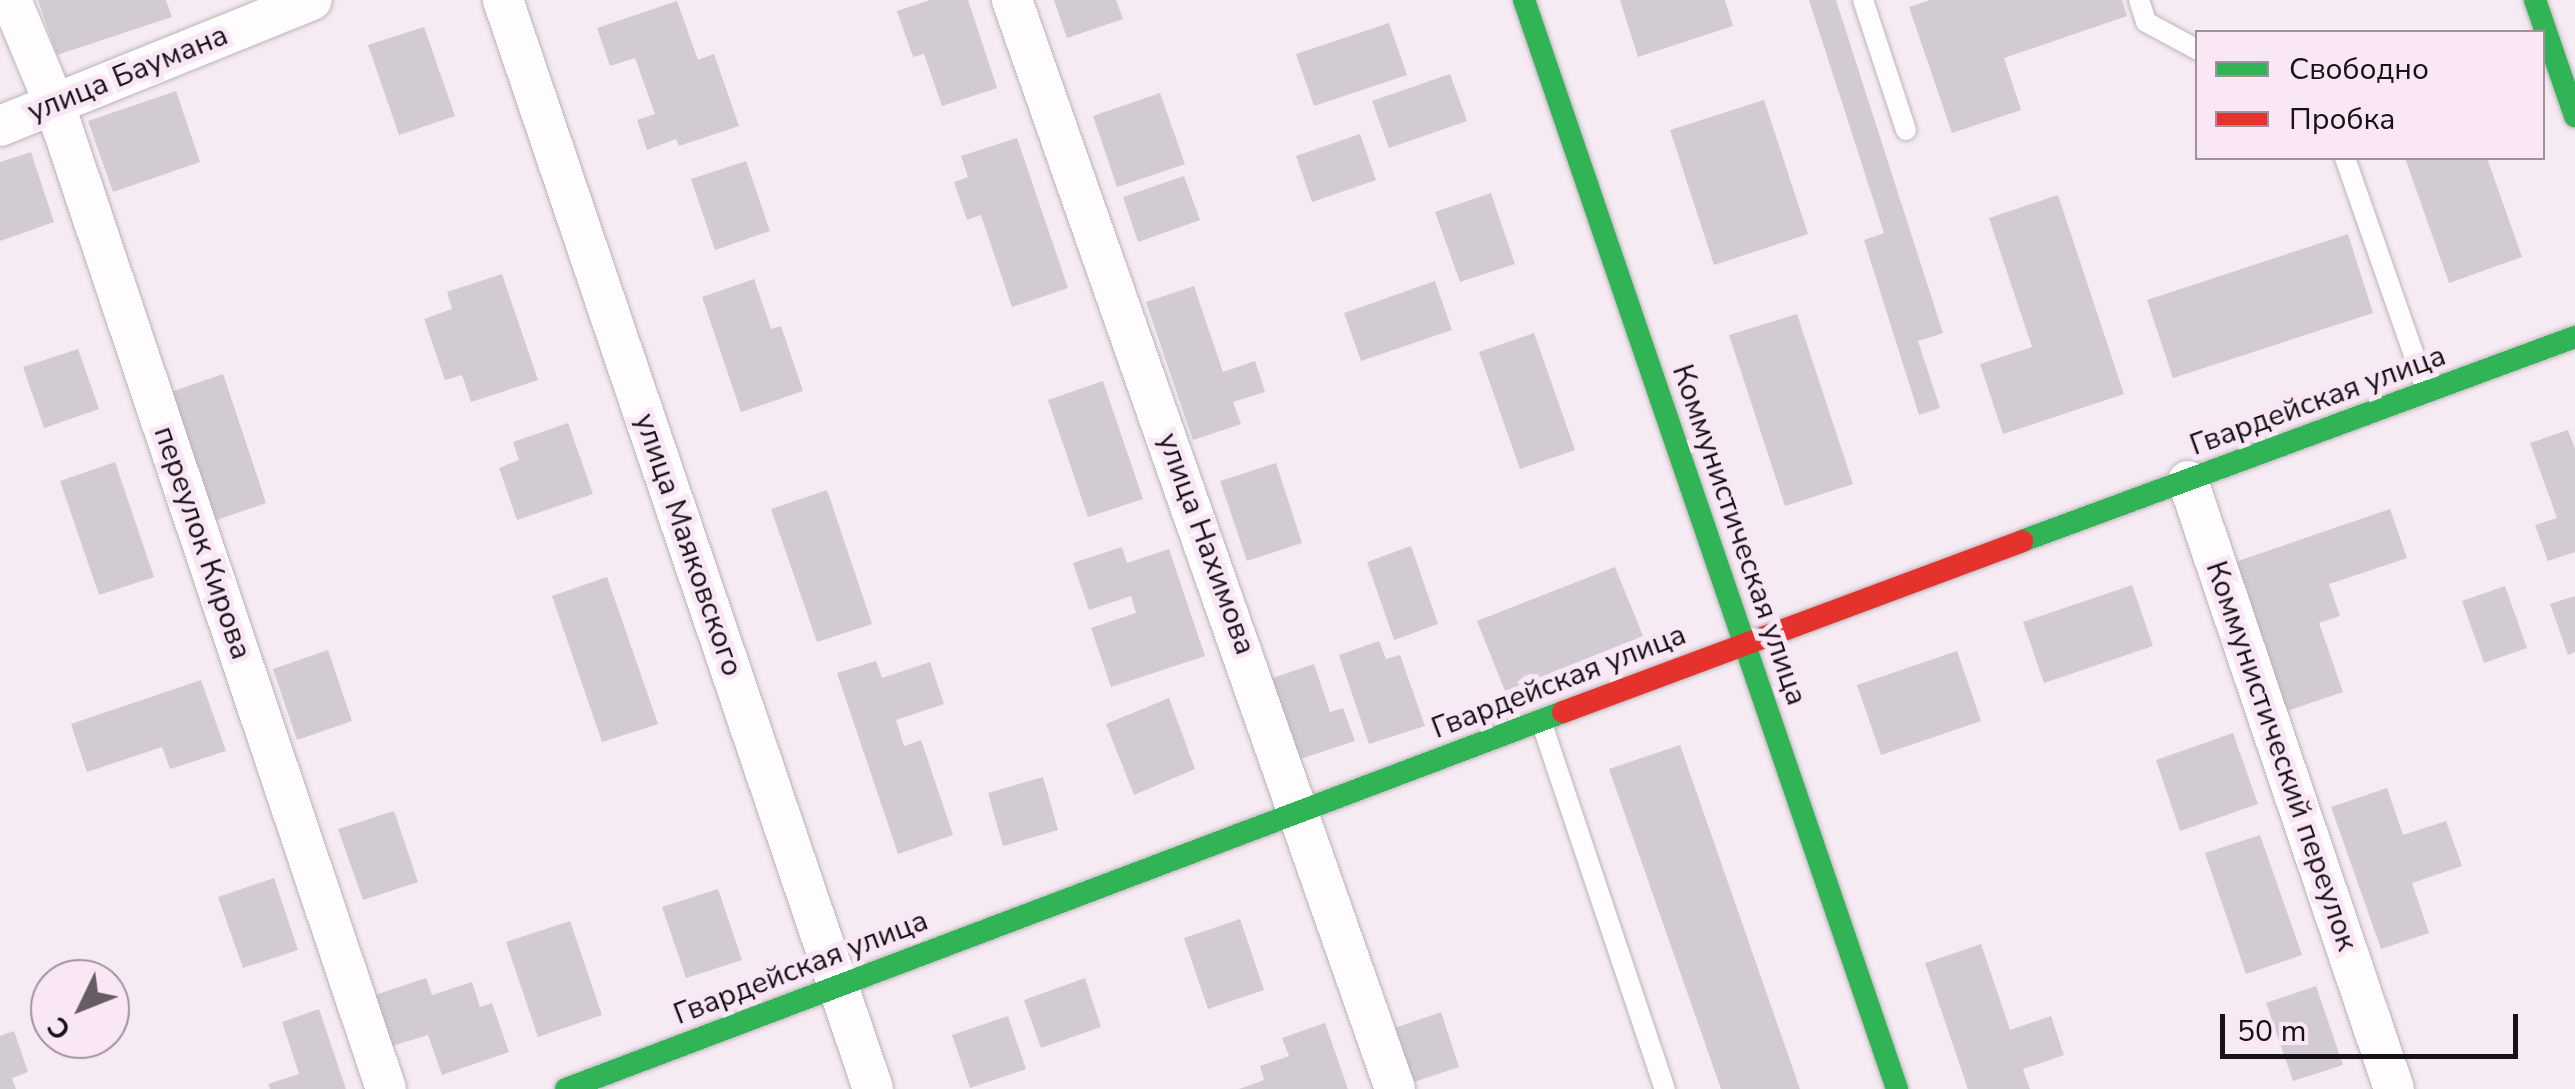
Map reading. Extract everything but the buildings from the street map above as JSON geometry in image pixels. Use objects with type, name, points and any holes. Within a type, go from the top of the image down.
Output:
[{"type":"street","name":"переулок Кирова","points":[[11,0],[54,103],[386,1089]]},
{"type":"street","name":"улица Баумана","points":[[0,126],[312,0]]},
{"type":"street","name":"улица Маяковского","points":[[502,0],[873,1089]]},
{"type":"street","name":"улица Нахимова","points":[[1012,0],[1301,811],[1395,1089]]},
{"type":"street","name":"Коммунистическая улица","points":[[1524,0],[1897,1089]]},
{"type":"street","points":[[2535,0],[2575,116]]},
{"type":"street","name":"Гвардейская улица","points":[[566,1089],[1744,644],[2575,338]]},
{"type":"street","name":"Коммунистический переулок","points":[[2188,480],[2394,1089]]},
{"type":"lane","points":[[1862,0],[1906,130]]},
{"type":"lane","points":[[2139,0],[2146,22],[2195,48]]},
{"type":"lane","points":[[2346,160],[2427,392]]},
{"type":"lane","points":[[1541,720],[1665,1089]]},
{"type":"traffic: fast","points":[[1524,0],[1897,1089]]},
{"type":"traffic: fast","points":[[2535,0],[2575,116]]},
{"type":"traffic: fast","points":[[2022,541],[2575,337]]},
{"type":"traffic: fast","points":[[566,1089],[1563,712]]},
{"type":"traffic: jam","points":[[1563,712],[2022,541]]}]
